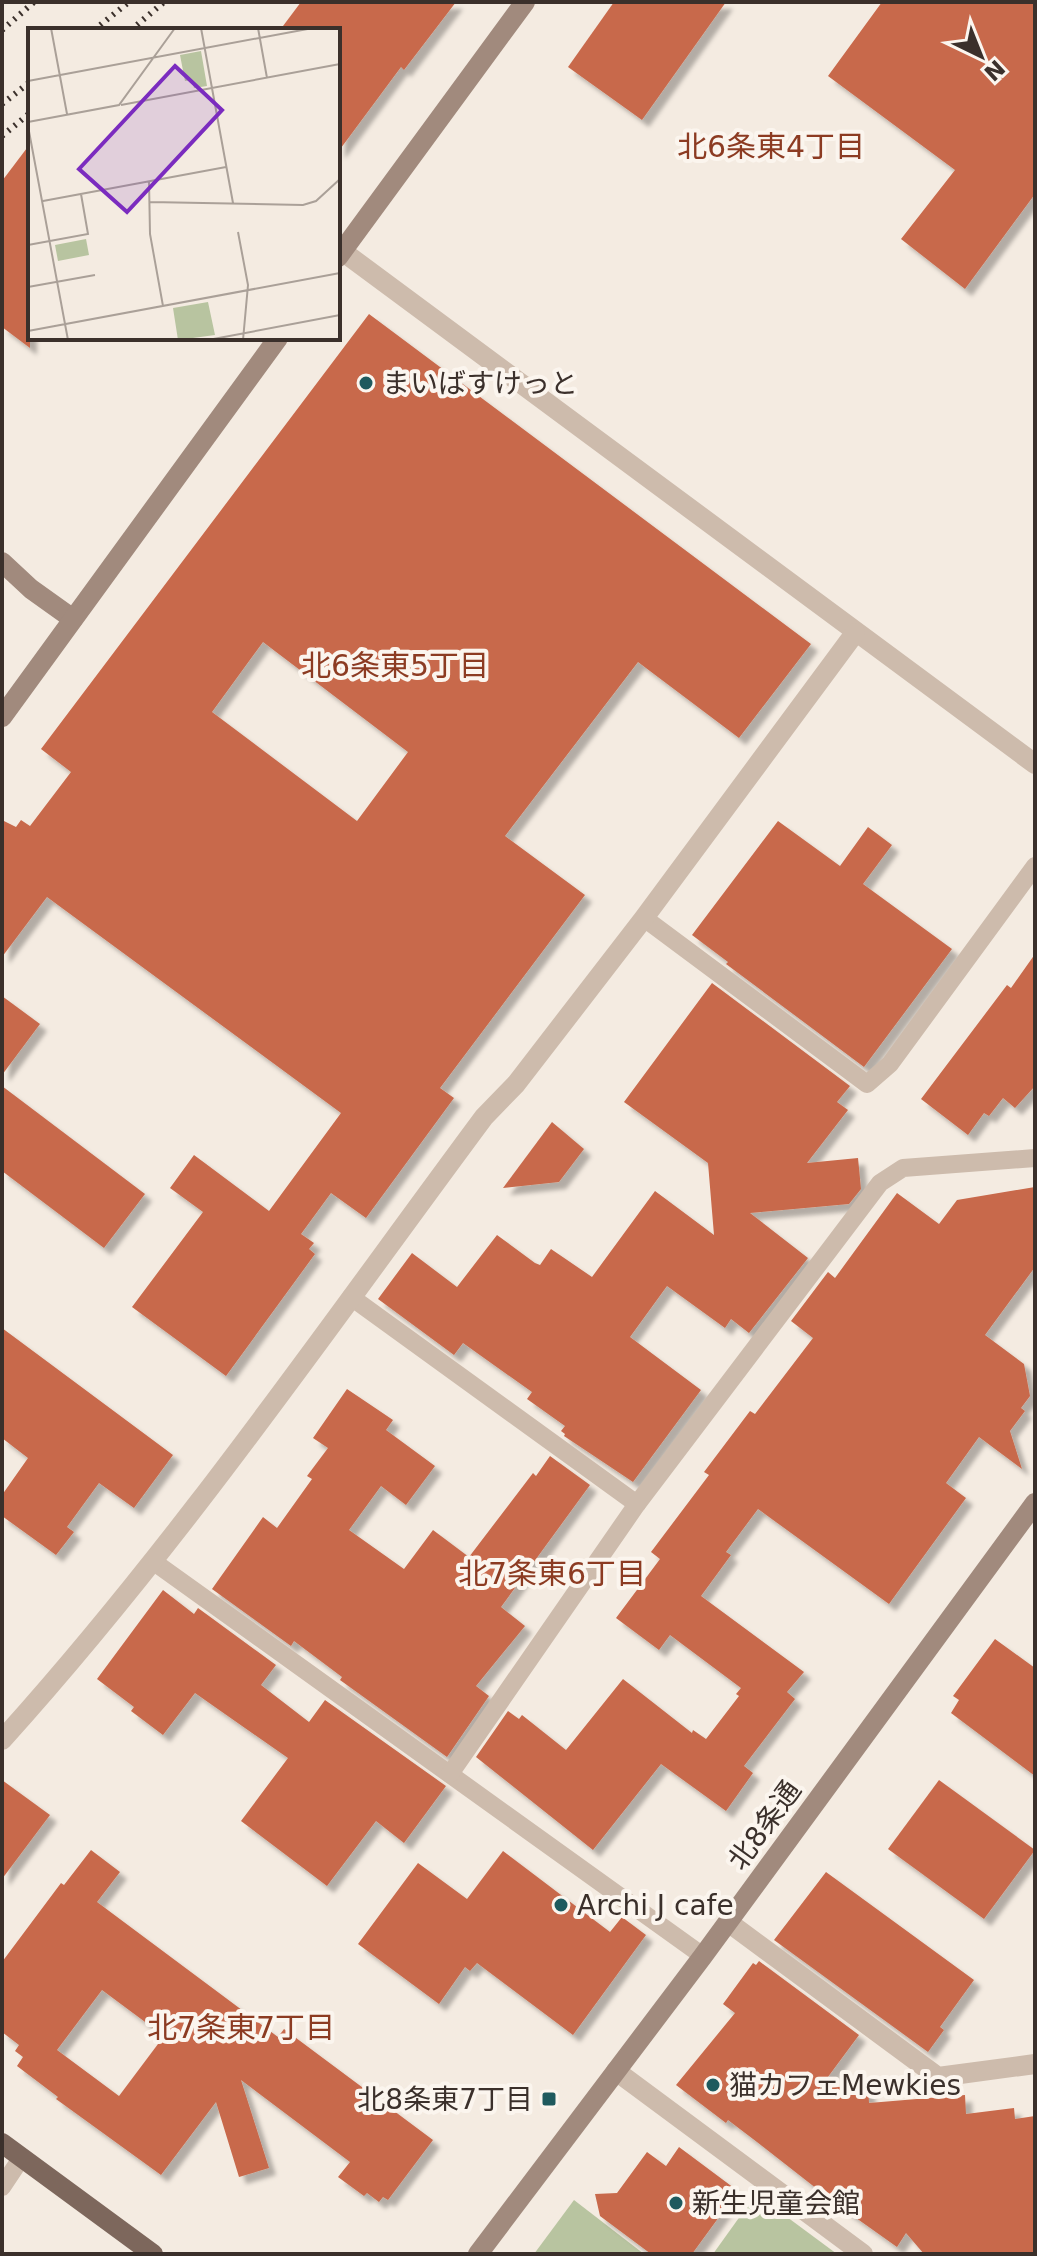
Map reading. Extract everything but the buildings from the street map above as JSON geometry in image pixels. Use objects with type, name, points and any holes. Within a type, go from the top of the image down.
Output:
[{"type":"main road","points":[[2,2143],[153,2254]]},
{"type":"street","points":[[525,2],[340,254],[1035,764]]},
{"type":"street","points":[[2,717],[277,340]]},
{"type":"street","points":[[2,562],[31,589],[73,619]]},
{"type":"street","points":[[2,1740],[154,1562],[484,1117],[516,1084],[644,918],[855,633]]},
{"type":"street","name":"北8条通","points":[[478,2254],[703,1956],[1035,1503]]},
{"type":"street","points":[[728,1922],[938,2077],[1035,2064]]},
{"type":"street","points":[[616,2071],[863,2254]]},
{"type":"lane","points":[[644,918],[867,1084],[890,1064],[1035,866]]},
{"type":"lane","points":[[450,1774],[637,1504],[880,1183],[903,1168],[1035,1158]]},
{"type":"lane","points":[[351,1297],[637,1504]]},
{"type":"lane","points":[[154,1562],[703,1956]]},
{"type":"lane","points":[[2,2187],[22,2157]]},
{"type":"green space","points":[[756,2194],[837,2254],[713,2254]]},
{"type":"green space","points":[[574,2200],[644,2254],[534,2254]]},
{"type":"railway","points":[[2,30],[34,2]]},
{"type":"railway","points":[[96,28],[129,2]]},
{"type":"railway","points":[[133,28],[164,2]]},
{"type":"railway","points":[[2,104],[28,84]]},
{"type":"railway","points":[[2,136],[28,115]]},
{"type":"place","name":"まいばすけっと","points":[[366,383]]},
{"type":"place","name":"Archi J cafe","points":[[561,1905]]},
{"type":"place","name":"猫カフェMewkies","points":[[713,2085]]},
{"type":"place","name":"北8条東7丁目","points":[[549,2099]]},
{"type":"place","name":"新生児童会館","points":[[676,2203]]},
{"type":"district","name":"北6条東4丁目","points":[[771,147]]},
{"type":"district","name":"北6条東5丁目","points":[[395,666]]},
{"type":"district","name":"北7条東6丁目","points":[[552,1574]]},
{"type":"district","name":"北7条東7丁目","points":[[241,2028]]}]
